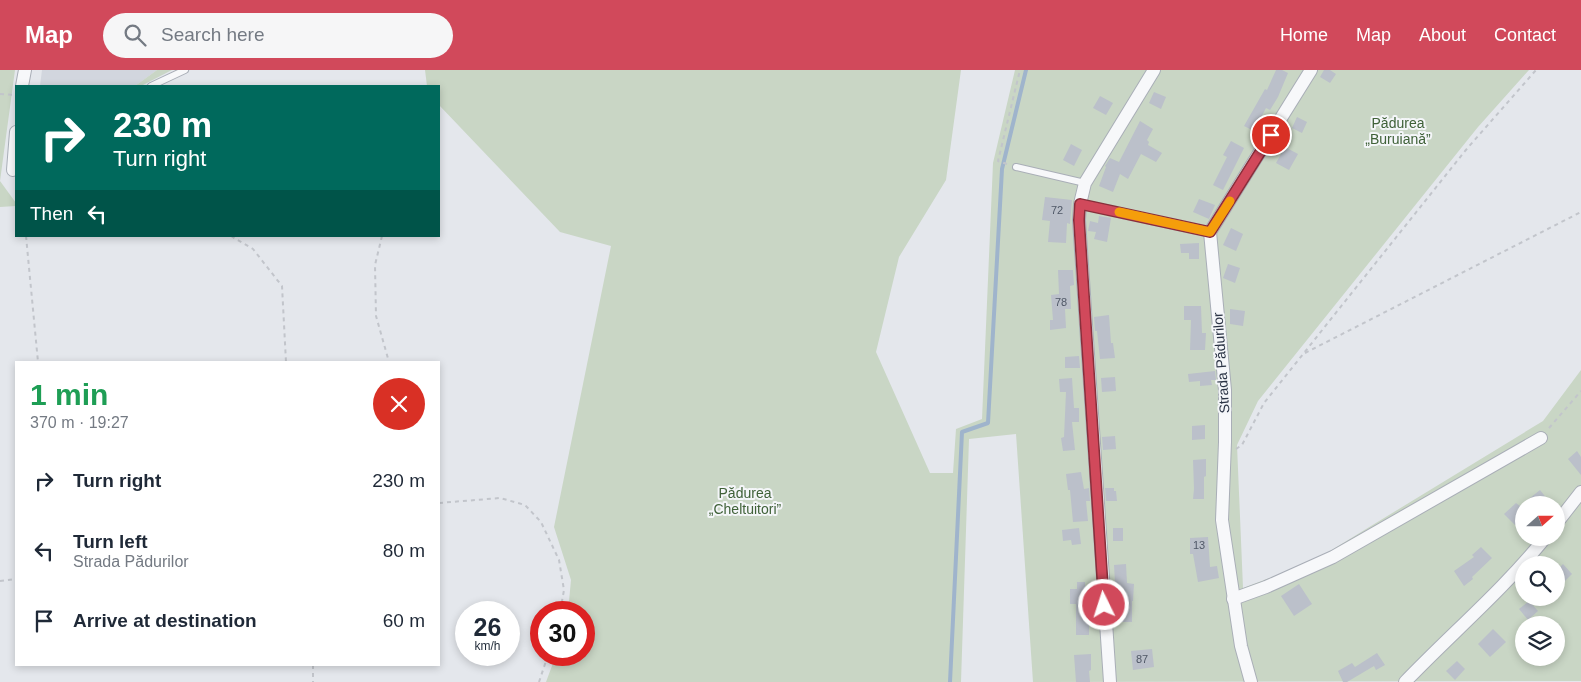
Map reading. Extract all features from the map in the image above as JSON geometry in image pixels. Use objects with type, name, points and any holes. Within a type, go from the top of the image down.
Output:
[{"type":"street","points":[[22,85],[25,70]]},
{"type":"street","points":[[1110,682],[1079,220],[1080,204],[1085,183],[1154,70]]},
{"type":"street","points":[[1210,232],[1311,70]]},
{"type":"street","points":[[13,170],[15,145]]},
{"type":"street","name":"Strada Pădurilor","points":[[1210,232],[1224,390],[1225,451],[1222,520],[1240,646],[1251,682]]},
{"type":"street","points":[[1233,599],[1266,587],[1333,557],[1541,438]]},
{"type":"street","points":[[1565,512],[1581,492]]},
{"type":"street","points":[[1405,682],[1501,587],[1538,546]]},
{"type":"lane","points":[[153,85],[185,70]]},
{"type":"lane","points":[[1016,167],[1085,183]]},
{"type":"lane","points":[[1080,204],[1210,232]]},
{"type":"path","points":[[1009,164],[998,161],[1020,70]]},
{"type":"path","points":[[1225,451],[1233,452],[1242,445],[1264,403],[1465,151],[1536,70]]},
{"type":"path","points":[[0,94],[15,96]]},
{"type":"path","points":[[1303,354],[1581,212]]},
{"type":"path","points":[[26,237],[38,361]]},
{"type":"path","points":[[233,237],[253,249],[282,286],[286,361]]},
{"type":"path","points":[[382,237],[375,265],[376,316],[389,361]]},
{"type":"path","points":[[1541,438],[1581,391]]},
{"type":"path","points":[[440,503],[500,498],[525,505],[541,522],[559,560],[564,590],[562,601]]},
{"type":"path","points":[[0,580],[15,579]]},
{"type":"path","points":[[313,666],[313,682]]},
{"type":"path","points":[[539,682],[544,666]]},
{"type":"shaded area","points":[[42,70],[157,70],[136,85],[40,85]]},
{"type":"green space","points":[[0,70],[15,70],[0,181]]},
{"type":"green space","points":[[157,70],[172,70],[143,85],[136,85]]},
{"type":"green space","points":[[425,70],[961,70],[946,180],[899,257],[876,352],[930,473],[953,473],[956,429],[982,419],[993,163],[1015,70],[1529,70],[1478,127],[1258,401],[1237,445],[1243,588],[1312,562],[1543,421],[1581,370],[1581,681],[1033,682],[1016,434],[969,439],[961,682],[546,682],[552,666],[595,666],[595,601],[569,601],[571,580],[554,527],[611,246],[560,232],[440,106],[440,85],[427,85]]},
{"type":"green space","points":[[0,181],[15,202],[15,206],[0,207]]},
{"type":"building","points":[[1276,70],[1288,73],[1278,97],[1270,110],[1266,108],[1254,131],[1244,126],[1265,89],[1267,90]]},
{"type":"building","points":[[1324,70],[1330,70],[1336,74],[1330,83],[1320,77]]},
{"type":"building","points":[[1154,92],[1166,97],[1161,109],[1149,103]]},
{"type":"building","points":[[1100,96],[1113,103],[1106,115],[1093,108]]},
{"type":"building","points":[[1297,117],[1307,122],[1302,133],[1292,128]]},
{"type":"building","points":[[1140,121],[1153,129],[1147,140],[1149,142],[1148,145],[1162,153],[1156,162],[1141,154],[1128,179],[1120,174],[1113,192],[1099,186],[1105,166],[1110,158],[1119,162]]},
{"type":"building","points":[[1231,141],[1244,148],[1223,190],[1213,185],[1227,157],[1223,155]]},
{"type":"building","points":[[1071,144],[1082,150],[1074,166],[1063,160]]},
{"type":"building","points":[[1285,147],[1298,154],[1289,170],[1276,163]]},
{"type":"building","points":[[1045,197],[1072,200],[1070,224],[1067,223],[1066,243],[1048,242],[1050,221],[1042,220]]},
{"type":"building","points":[[1199,199],[1215,205],[1209,219],[1193,212]]},
{"type":"building","points":[[1099,216],[1111,218],[1107,242],[1094,239],[1096,232],[1088,231],[1090,221],[1098,223]]},
{"type":"building","points":[[1231,228],[1243,234],[1236,251],[1223,245]]},
{"type":"building","points":[[1199,243],[1199,259],[1189,259],[1189,253],[1181,253],[1180,244]]},
{"type":"building","points":[[1228,264],[1240,268],[1235,283],[1223,278]]},
{"type":"building","points":[[1058,270],[1073,270],[1074,285],[1070,286],[1071,309],[1065,309],[1066,328],[1050,330],[1050,320],[1053,320],[1051,295],[1059,294]]},
{"type":"building","points":[[1184,306],[1201,306],[1202,333],[1206,333],[1205,350],[1190,350],[1191,320],[1184,320]]},
{"type":"building","points":[[1230,309],[1245,311],[1243,326],[1230,324]]},
{"type":"building","points":[[1109,315],[1111,343],[1113,343],[1115,358],[1100,359],[1094,317]]},
{"type":"building","points":[[1079,356],[1080,368],[1065,368],[1065,357]]},
{"type":"building","points":[[1215,371],[1216,380],[1211,380],[1212,385],[1200,386],[1200,381],[1189,382],[1188,374]]},
{"type":"building","points":[[1115,377],[1116,391],[1102,392],[1101,378]]},
{"type":"building","points":[[1072,378],[1074,408],[1079,408],[1079,422],[1072,422],[1075,450],[1063,451],[1061,438],[1064,437],[1066,392],[1060,392],[1059,379]]},
{"type":"building","points":[[1205,425],[1205,439],[1192,440],[1192,426]]},
{"type":"building","points":[[1115,436],[1116,449],[1103,450],[1102,437]]},
{"type":"building","points":[[1577,451],[1581,457],[1581,475],[1568,459]]},
{"type":"building","points":[[1206,459],[1204,499],[1193,499],[1193,460]]},
{"type":"building","points":[[1081,472],[1084,489],[1089,488],[1090,501],[1086,501],[1088,521],[1073,522],[1070,490],[1068,490],[1066,474]]},
{"type":"building","points":[[1105,488],[1114,488],[1117,501],[1106,501]]},
{"type":"building","points":[[1540,490],[1545,496],[1532,496]]},
{"type":"building","points":[[1515,504],[1515,525],[1504,514]]},
{"type":"building","points":[[1079,528],[1081,544],[1072,545],[1071,540],[1063,541],[1062,530]]},
{"type":"building","points":[[1113,528],[1123,528],[1123,541],[1113,541]]},
{"type":"building","points":[[1208,537],[1210,567],[1217,566],[1219,578],[1198,582],[1193,554],[1190,554],[1190,538]]},
{"type":"building","points":[[1481,547],[1492,558],[1464,586],[1454,571],[1474,557],[1472,555]]},
{"type":"building","points":[[1126,564],[1127,583],[1134,584],[1132,622],[1117,622],[1117,595],[1113,595],[1113,583],[1115,583],[1114,565]]},
{"type":"building","points":[[1565,566],[1572,574],[1565,581]]},
{"type":"building","points":[[1077,582],[1085,582],[1086,621],[1089,621],[1089,635],[1076,635],[1076,604],[1070,604],[1070,589],[1077,589]]},
{"type":"building","points":[[1299,584],[1312,604],[1294,616],[1281,596]]},
{"type":"building","points":[[1523,606],[1534,606],[1538,611],[1532,616],[1525,616],[1519,609]]},
{"type":"building","points":[[1493,629],[1506,642],[1490,657],[1478,644]]},
{"type":"building","points":[[1152,649],[1154,667],[1133,670],[1131,651]]},
{"type":"building","points":[[1377,653],[1385,665],[1376,670],[1374,666],[1347,682],[1343,682],[1338,671],[1352,663],[1355,667]]},
{"type":"building","points":[[1091,654],[1090,682],[1076,682],[1074,655]]},
{"type":"building","points":[[1457,661],[1465,669],[1455,680],[1446,671]]},
{"type":"waterway","points":[[950,682],[962,432],[988,423],[1002,169],[1026,70]]},
{"type":"slow traffic","points":[[1119,212],[1210,232],[1230,201]]},
{"type":"route","points":[[1104,605],[1079,220],[1080,204],[1210,232],[1271,135]]},
{"type":"park label","name":"Pădurea „Buruiană”","points":[[1398,132]]},
{"type":"park label","name":"Pădurea „Cheltuitori”","points":[[745,502]]}]
